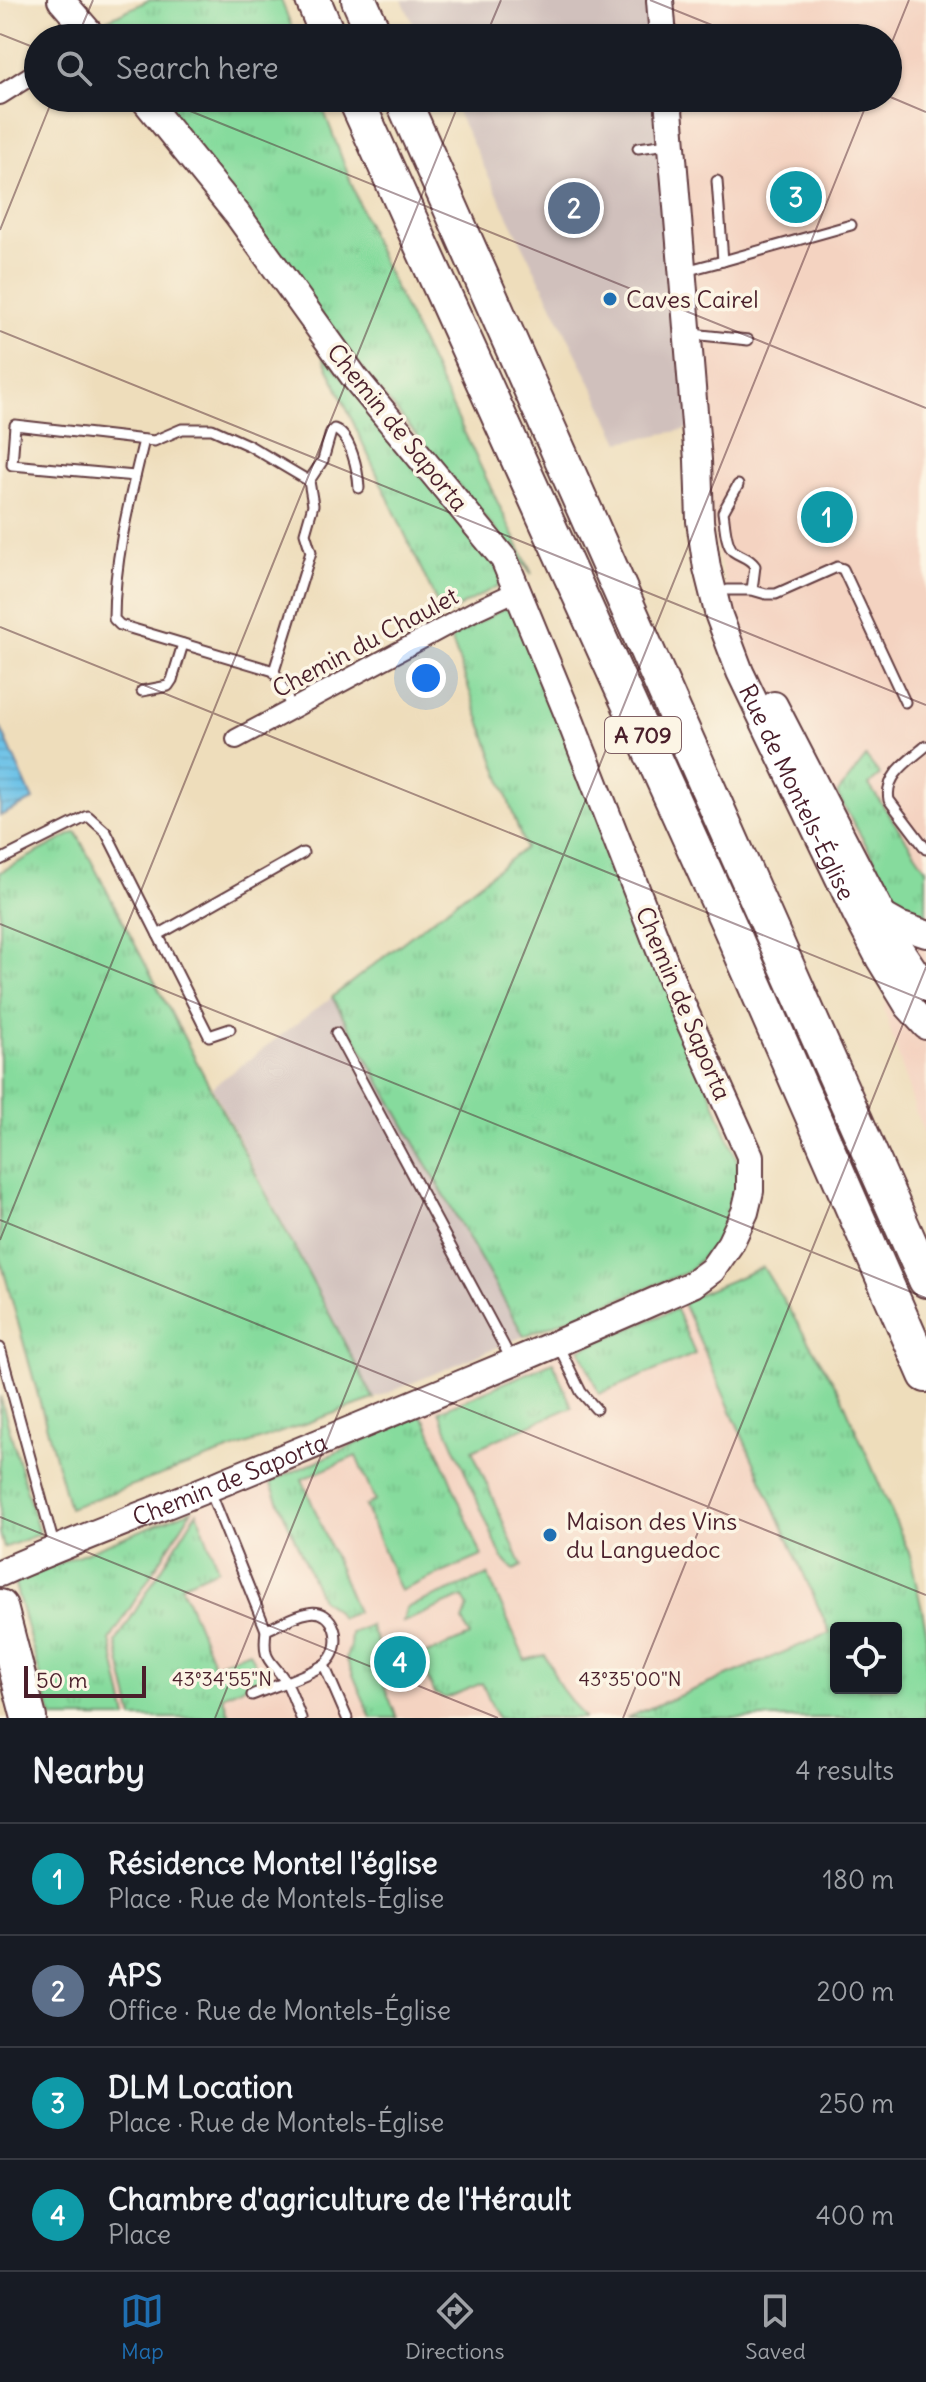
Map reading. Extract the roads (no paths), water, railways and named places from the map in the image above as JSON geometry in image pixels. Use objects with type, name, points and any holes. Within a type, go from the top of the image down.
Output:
[{"type":"highway","points":[[313,0],[323,24]]},
{"type":"highway","points":[[359,0],[370,24]]},
{"type":"highway","name":"A 709","points":[[361,112],[724,912],[926,1375]]},
{"type":"highway","name":"A 709","points":[[408,112],[926,1280]]},
{"type":"highway","points":[[0,1607],[29,1718]]},
{"type":"street","points":[[61,0],[81,24]]},
{"type":"street","points":[[660,0],[662,24]]},
{"type":"street","points":[[0,95],[24,80]]},
{"type":"street","name":"Chemin de Saporta","points":[[0,1573],[558,1344],[693,1284],[712,1270],[730,1244],[745,1212],[750,1191],[750,1156],[677,994],[504,559],[355,378],[237,214],[154,112]]},
{"type":"street","name":"Rue de Montels-Église","points":[[669,112],[700,475],[700,521],[731,592],[734,616],[753,665],[883,916],[917,973]]},
{"type":"street","name":"Chemin du Chaulet","points":[[236,739],[517,591]]},
{"type":"street","name":"Rue de Montels-Église","points":[[731,592],[723,629],[744,681],[855,912],[917,973]]},
{"type":"street","points":[[883,916],[926,934]]},
{"type":"street","points":[[917,973],[908,1006],[926,1026]]},
{"type":"lane","points":[[638,148],[672,144]]},
{"type":"lane","points":[[717,181],[723,261]]},
{"type":"lane","points":[[682,271],[851,225]]},
{"type":"lane","points":[[688,333],[748,340]]},
{"type":"lane","points":[[135,476],[12,465],[15,425],[154,441],[182,429],[212,429],[250,446],[309,481]]},
{"type":"lane","points":[[292,708],[274,671],[311,552],[305,533],[313,505],[309,481],[323,460],[334,429],[343,433],[358,468],[359,488]]},
{"type":"lane","points":[[144,440],[114,590],[114,619],[120,625],[274,671]]},
{"type":"lane","points":[[731,592],[755,566],[748,558],[733,551],[729,544],[723,512],[738,485]]},
{"type":"lane","points":[[731,592],[776,594],[837,567],[843,569],[905,702]]},
{"type":"lane","points":[[142,691],[168,686],[183,644]]},
{"type":"lane","points":[[926,746],[896,773],[887,793],[926,849]]},
{"type":"lane","points":[[0,860],[88,816],[106,832],[209,1036],[230,1029]]},
{"type":"lane","points":[[158,935],[303,853]]},
{"type":"lane","points":[[336,1033],[512,1362]]},
{"type":"lane","points":[[558,1344],[581,1392],[596,1409]]},
{"type":"lane","points":[[0,1348],[54,1549]]},
{"type":"lane","points":[[209,1488],[266,1630],[266,1654],[285,1681],[301,1718]]},
{"type":"lane","points":[[252,1695],[324,1665],[336,1647],[336,1628],[325,1616],[309,1612],[266,1630]]},
{"type":"lane","points":[[324,1665],[347,1718]]},
{"type":"water","points":[[0,726],[33,800],[0,816]]},
{"type":"place","name":"DLM Location","points":[[796,197]]},
{"type":"place","name":"APS","points":[[574,208]]},
{"type":"place","name":"Caves Cairel","points":[[610,299]]},
{"type":"place","name":"Résidence Montel l'église","points":[[827,517]]},
{"type":"place","name":"Maison des Vins du Languedoc","points":[[550,1535]]},
{"type":"place","name":"Chambre d'agriculture de l'Hérault","points":[[400,1662]]}]
